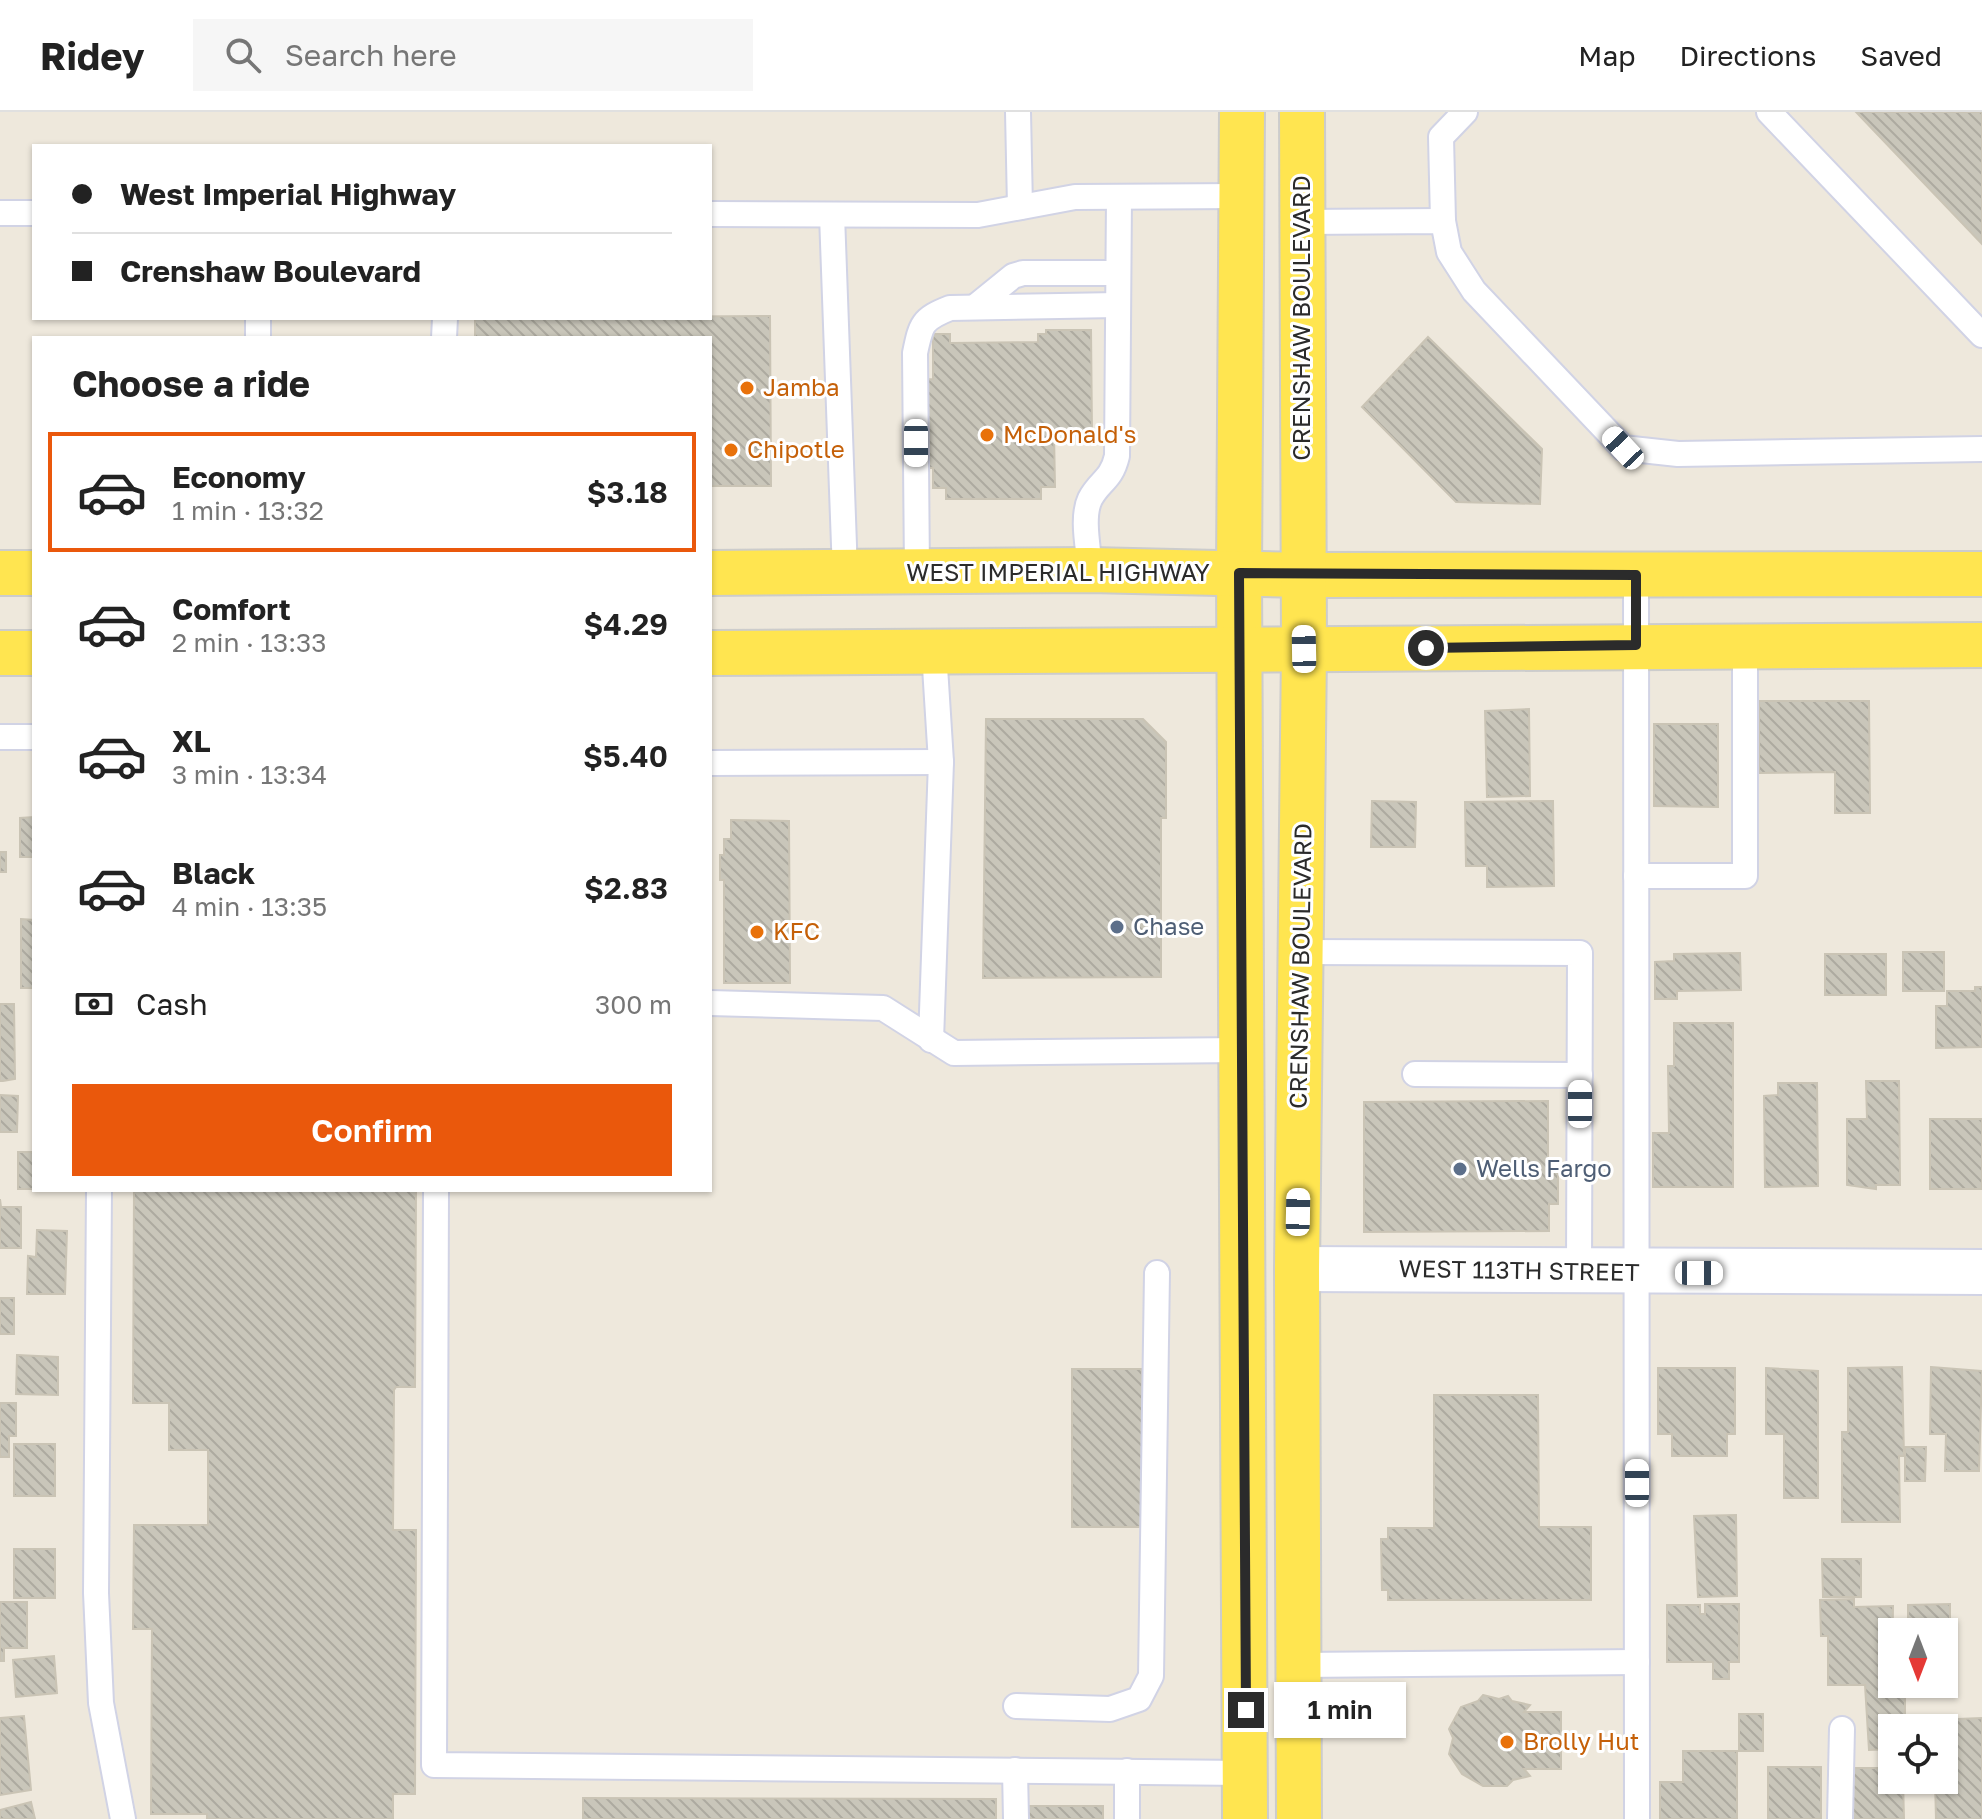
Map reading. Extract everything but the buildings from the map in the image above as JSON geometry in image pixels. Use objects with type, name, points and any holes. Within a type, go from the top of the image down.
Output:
[{"type":"main road","points":[[1242,112],[1239,573],[1245,1819]]},
{"type":"main road","name":"CRENSHAW BOULEVARD","points":[[1299,1819],[1297,1269],[1304,649],[1302,112]]},
{"type":"main road","name":"WEST IMPERIAL HIGHWAY","points":[[712,573],[1090,570],[1303,575],[1982,574]]},
{"type":"main road","points":[[0,573],[32,573]]},
{"type":"main road","points":[[1812,645],[1868,621],[1982,618]]},
{"type":"main road","points":[[712,653],[1982,645]]},
{"type":"main road","points":[[0,653],[32,653]]},
{"type":"main road","points":[[1241,1270],[1276,1300],[1274,1518],[1297,1594]]},
{"type":"street","name":"WEST 113TH STREET","points":[[1297,1269],[1579,1273],[1982,1272]]},
{"type":"lane","points":[[1018,112],[1020,207]]},
{"type":"lane","points":[[1465,112],[1441,137],[1443,221],[1449,252],[1474,291],[1623,448],[1678,454],[1982,449]]},
{"type":"lane","points":[[1769,112],[1982,335]]},
{"type":"lane","points":[[712,214],[978,215],[1075,197],[1241,196]]},
{"type":"lane","points":[[1090,570],[1088,507],[1090,499],[1112,474],[1117,456],[1119,197]]},
{"type":"lane","points":[[0,213],[32,213]]},
{"type":"lane","points":[[832,215],[845,573]]},
{"type":"lane","points":[[1301,222],[1443,221]]},
{"type":"lane","points":[[976,306],[1013,276],[1023,273],[1118,273]]},
{"type":"lane","points":[[917,572],[915,353],[920,326],[933,314],[950,308],[1118,305]]},
{"type":"lane","points":[[1636,575],[1637,1819]]},
{"type":"lane","points":[[1636,876],[1745,876],[1745,645]]},
{"type":"lane","points":[[931,1040],[941,762],[934,651]]},
{"type":"lane","points":[[0,737],[32,737]]},
{"type":"lane","points":[[712,763],[941,762]]},
{"type":"lane","points":[[1301,952],[1580,953],[1579,1273]]},
{"type":"lane","points":[[712,1003],[883,1008],[954,1053],[1241,1050]]},
{"type":"lane","points":[[1415,1074],[1580,1075]]},
{"type":"lane","points":[[99,1192],[98,1640],[101,1703],[123,1819]]},
{"type":"lane","points":[[436,1192],[434,1765],[1246,1773]]},
{"type":"lane","points":[[1016,1706],[1110,1709],[1139,1699],[1151,1676],[1157,1273]]},
{"type":"lane","points":[[1298,1665],[1637,1662]]},
{"type":"lane","points":[[1840,1819],[1842,1729]]},
{"type":"lane","points":[[1015,1770],[1016,1819]]},
{"type":"lane","points":[[1127,1771],[1127,1819]]},
{"type":"lane","points":[[1299,1819],[1322,1819]]},
{"type":"place","name":"Jamba","points":[[747,388]]},
{"type":"place","name":"McDonald's","points":[[987,435]]},
{"type":"place","name":"Chipotle","points":[[731,450]]},
{"type":"place","name":"Chase","points":[[1117,927]]},
{"type":"place","name":"KFC","points":[[757,932]]},
{"type":"place","name":"Wells Fargo","points":[[1460,1169]]},
{"type":"place","name":"Brolly Hut","points":[[1507,1742]]},
{"type":"route","points":[[1246,1710],[1239,573],[1636,575],[1636,645],[1426,648]]}]
